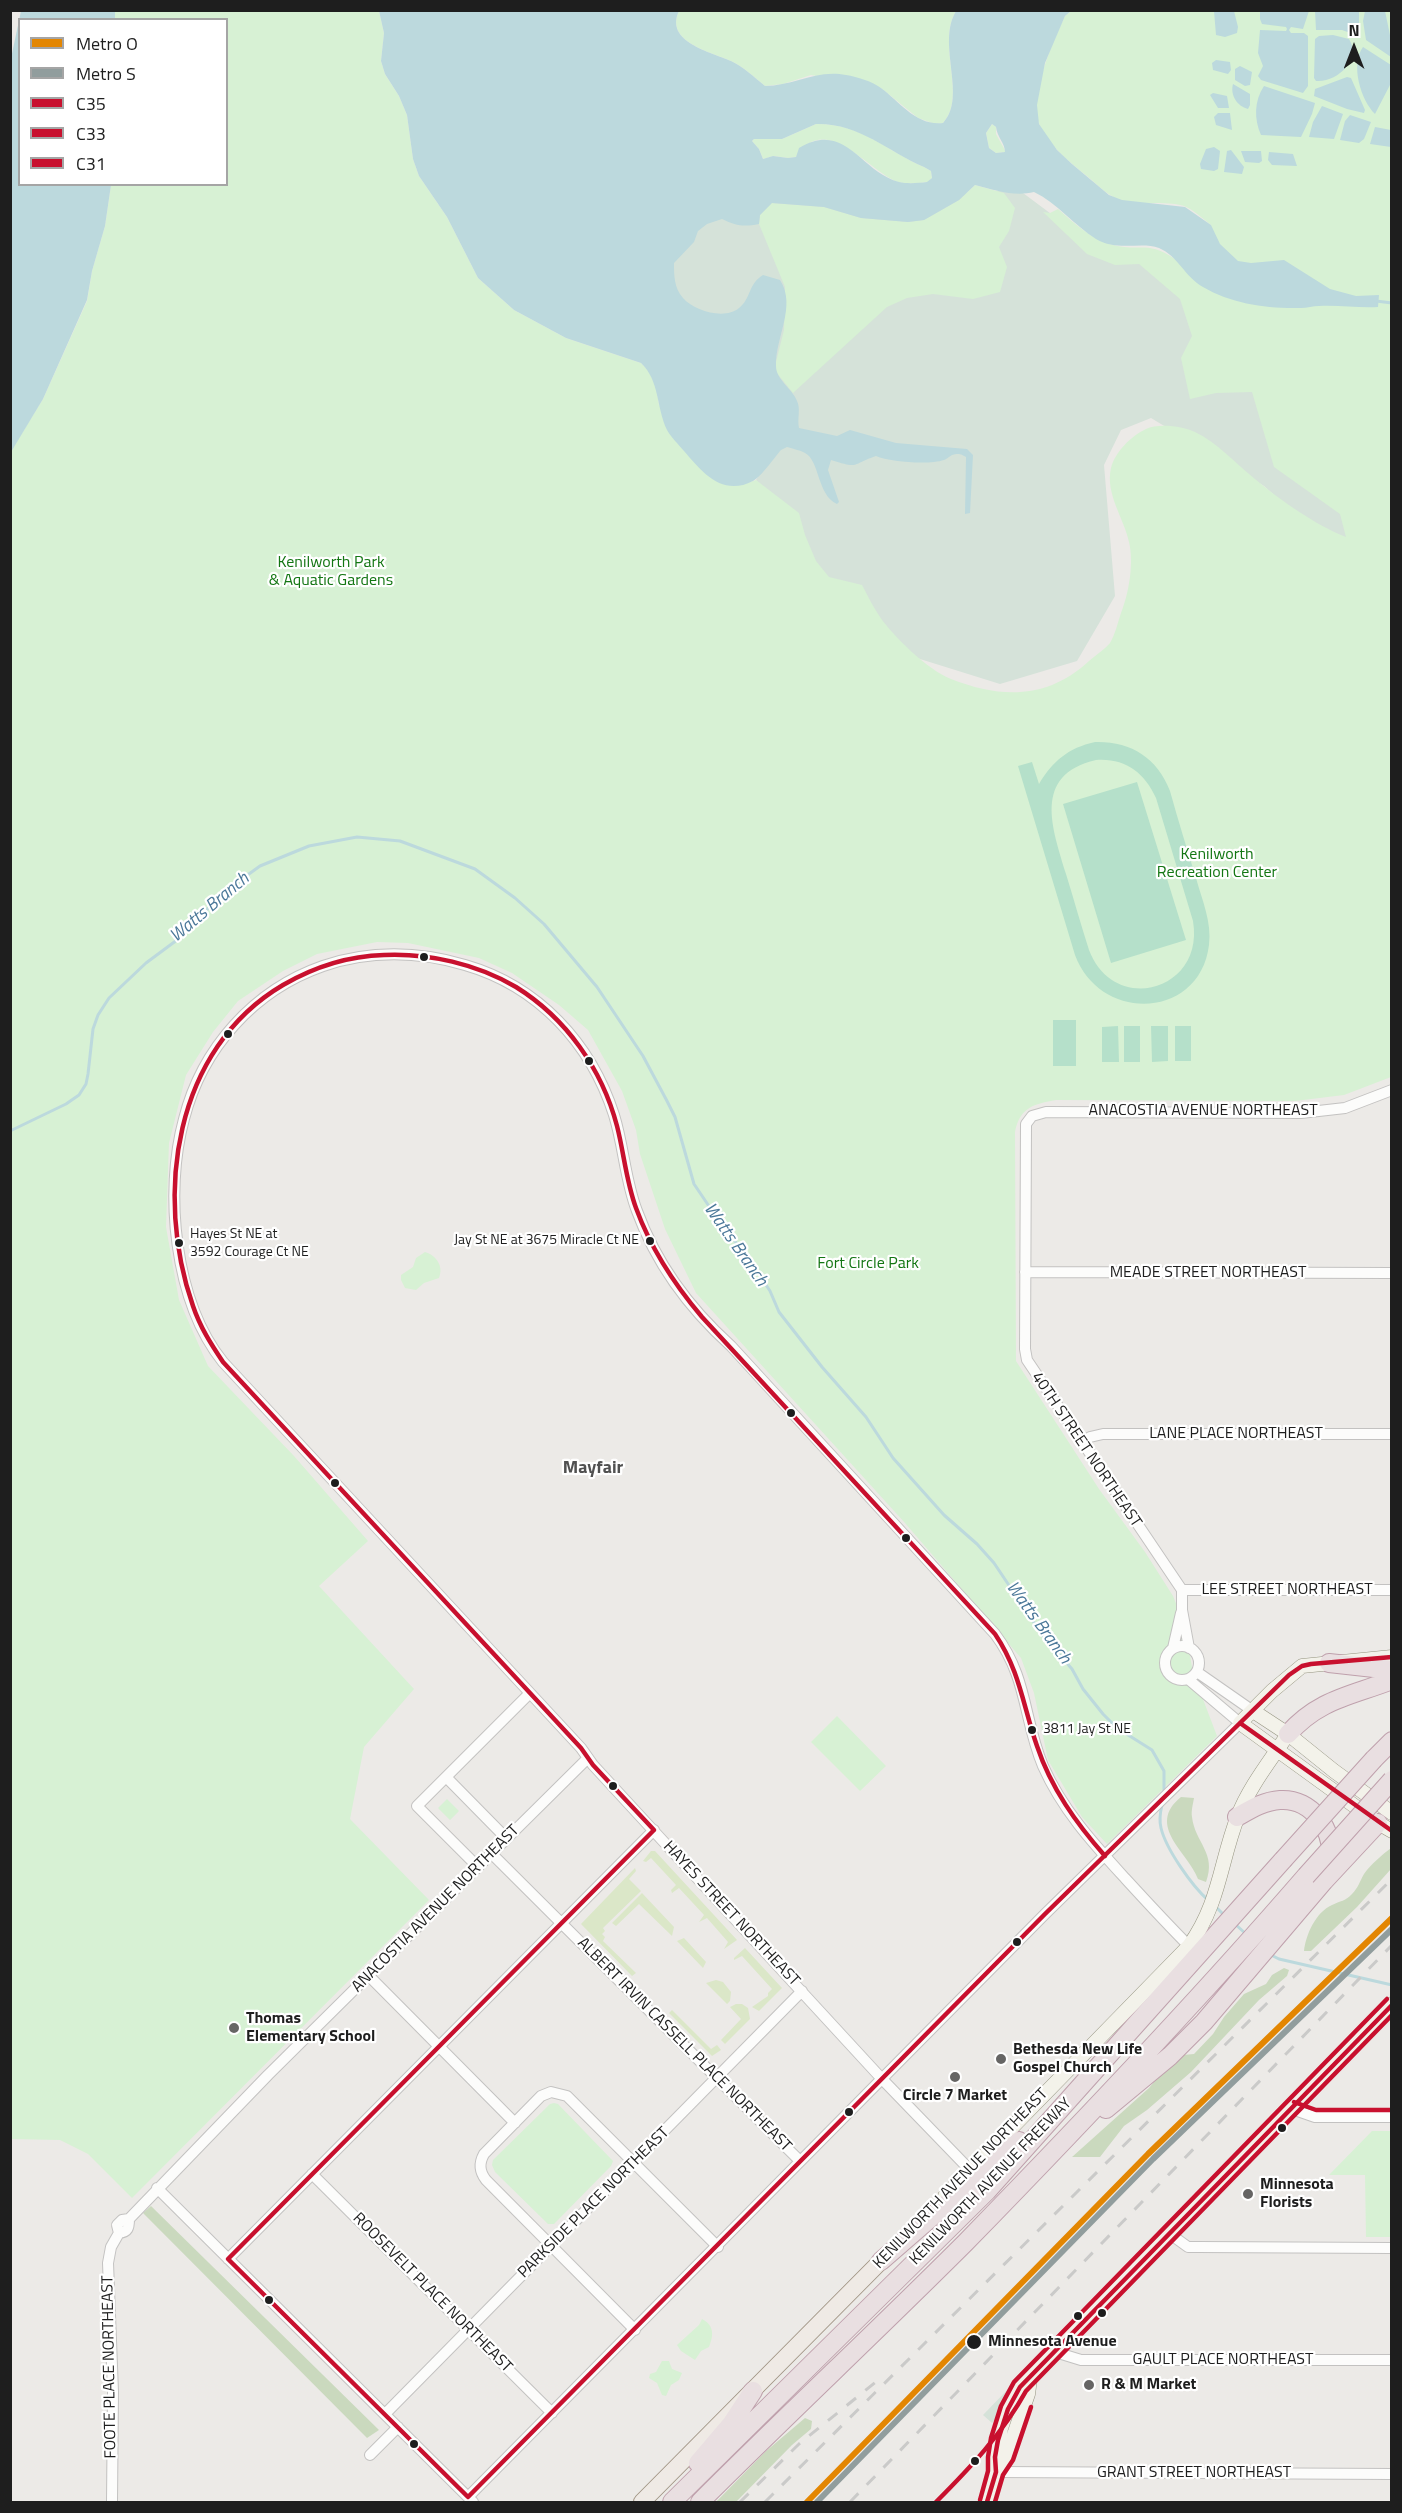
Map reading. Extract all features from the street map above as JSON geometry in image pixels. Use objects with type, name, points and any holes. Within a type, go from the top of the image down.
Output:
[{"type":"highway","points":[[1329,1663],[1392,1671]]},
{"type":"highway","points":[[1288,1734],[1312,1711],[1335,1700],[1392,1680]]},
{"type":"highway","name":"KENILWORTH AVENUE FREEWAY","points":[[672,2502],[963,2215],[1069,2100],[1210,1930],[1245,1904],[1392,1741]]},
{"type":"highway","name":"KENILWORTH AVENUE FREEWAY","points":[[700,2502],[897,2310],[1043,2163],[1238,1953],[1273,1929],[1306,1876],[1392,1780]]},
{"type":"highway","points":[[1237,1817],[1264,1803],[1282,1800],[1307,1807],[1319,1817],[1328,1836],[1331,1856],[1324,1881]]},
{"type":"highway","points":[[1043,2163],[1170,2056],[1204,2022],[1253,1967],[1273,1929],[1388,1817]]},
{"type":"highway","points":[[881,2261],[1069,2100]]},
{"type":"highway","points":[[666,2502],[732,2422],[753,2391]]},
{"type":"main road","points":[[1388,1817],[1278,1750],[1240,1723],[1296,1669],[1311,1664],[1392,1657]]},
{"type":"main road","points":[[1253,1711],[1288,1734],[1388,1817]]},
{"type":"main road","name":"KENILWORTH AVENUE NORTHEAST","points":[[642,2502],[1189,1946],[1210,1930],[1237,1817],[1249,1793],[1288,1734]]},
{"type":"main road","points":[[987,2502],[996,2472],[995,2457],[1008,2409],[1020,2387],[1392,2004]]},
{"type":"street","name":"HAYES STREET NORTHEAST","points":[[970,2170],[882,2079],[223,1362],[204,1334],[183,1268],[174,1214],[176,1155],[188,1103],[210,1057],[241,1018],[279,987],[329,964],[370,956],[425,956],[474,968],[520,990],[560,1021],[584,1050],[602,1084],[615,1117],[626,1173],[638,1214],[661,1260],[694,1308],[977,1612],[1002,1643],[1018,1674],[1035,1743],[1049,1778],[1077,1825],[1189,1946]]},
{"type":"street","name":"ANACOSTIA AVENUE NORTHEAST","points":[[1025,1134],[1029,1120],[1041,1112],[1300,1113],[1345,1108],[1392,1090]]},
{"type":"street","name":"40TH STREET NORTHEAST","points":[[1025,1134],[1025,1349],[1027,1360],[1182,1590]]},
{"type":"street","name":"MEADE STREET NORTHEAST","points":[[1025,1272],[1392,1273]]},
{"type":"street","name":"LANE PLACE NORTHEAST","points":[[1082,1443],[1090,1437],[1103,1434],[1392,1434]]},
{"type":"street","points":[[1182,1590],[1182,1610],[1189,1647],[1197,1655],[1199,1666],[1192,1676],[1177,1680],[1167,1673],[1165,1668],[1166,1657],[1173,1648],[1182,1610]]},
{"type":"street","name":"LEE STREET NORTHEAST","points":[[1182,1590],[1392,1590]]},
{"type":"street","points":[[1173,1648],[1189,1647]]},
{"type":"street","points":[[1192,1676],[1253,1711]]},
{"type":"street","points":[[158,2188],[471,2500],[552,2413],[718,2247],[800,2161],[1240,1723],[1192,1676]]},
{"type":"street","points":[[478,1867],[417,1806],[529,1694]]},
{"type":"street","name":"ANACOSTIA AVENUE NORTHEAST","points":[[158,2188],[588,1758]]},
{"type":"street","points":[[446,1777],[506,1838]]},
{"type":"street","points":[[228,2259],[654,1830]]},
{"type":"street","name":"ALBERT IRVIN CASSELL PLACE NORTHEAST","points":[[491,1853],[800,2161]]},
{"type":"street","points":[[369,1976],[515,2123]]},
{"type":"street","name":"PARKSIDE PLACE NORTHEAST","points":[[385,2414],[802,1991]]},
{"type":"street","points":[[635,2330],[481,2173],[480,2164],[484,2154],[541,2096],[551,2092],[562,2094],[634,2162],[718,2247]]},
{"type":"street","points":[[1292,2109],[1315,2117],[1392,2117]]},
{"type":"street","name":"ROOSEVELT PLACE NORTHEAST","points":[[312,2174],[552,2413]]},
{"type":"street","name":"FOOTE PLACE NORTHEAST","points":[[112,2502],[112,2382],[108,2267],[110,2251],[119,2233],[129,2228],[129,2219],[158,2188]]},
{"type":"street","points":[[1170,2234],[1188,2247],[1392,2248]]},
{"type":"street","name":"GAULT PLACE NORTHEAST","points":[[1055,2352],[1082,2360],[1392,2360]]},
{"type":"street","points":[[370,2455],[398,2427]]},
{"type":"street","name":"GRANT STREET NORTHEAST","points":[[996,2472],[1392,2474]]},
{"type":"green space","name":"Kenilworth Park & Aquatic Gardens","points":[[115,11],[379,11],[384,33],[381,61],[385,74],[399,96],[407,115],[413,159],[419,176],[447,217],[478,278],[514,310],[566,338],[641,363],[649,371],[656,385],[659,405],[747,483],[756,480],[799,513],[816,561],[829,577],[862,585],[880,617],[894,634],[932,668],[942,675],[970,686],[1006,692],[1024,692],[1041,689],[1073,674],[1106,648],[1112,640],[1126,596],[1131,559],[1127,533],[1113,497],[1111,468],[1124,445],[1146,429],[1170,426],[1195,432],[1219,447],[1287,504],[1346,537],[1340,514],[1274,467],[1252,392],[1216,393],[1190,399],[1181,358],[1192,336],[1180,299],[1139,264],[1115,265],[1087,254],[1043,212],[1050,213],[1058,209],[1097,239],[1123,247],[1150,248],[1175,259],[1211,225],[1184,206],[1168,203],[1136,203],[1115,198],[1071,163],[1048,140],[1037,115],[1039,86],[1054,40],[1065,16],[1071,11],[1391,11],[1391,1077],[1344,1095],[1295,1101],[1056,1100],[1029,1108],[1020,1117],[1015,1132],[1016,1361],[1099,1489],[1145,1552],[1173,1596],[1185,1626],[1193,1673],[1217,1736],[1107,1844],[1082,1817],[1048,1760],[1034,1693],[1021,1658],[905,1523],[696,1293],[665,1229],[622,1091],[588,1030],[559,1005],[512,973],[479,958],[408,943],[377,942],[317,954],[283,971],[238,1001],[213,1032],[186,1075],[169,1143],[166,1227],[179,1300],[208,1366],[294,1456],[368,1541],[319,1586],[414,1689],[364,1747],[350,1819],[429,1900],[132,2198],[88,2154],[60,2140],[11,2139],[10,452],[43,399],[87,301],[92,271],[105,226],[111,186],[228,186],[228,18],[115,18]]},
{"type":"green space","points":[[679,11],[956,11],[949,39],[953,85],[950,112],[943,123],[935,124],[918,118],[881,88],[811,75],[783,84],[765,86],[736,63],[702,49],[684,38],[678,31],[676,22]]},
{"type":"green space","points":[[816,124],[832,125],[860,133],[931,171],[932,178],[928,182],[895,181],[858,155],[832,141],[819,140],[807,145],[796,157],[774,156],[763,159],[759,149],[752,141],[754,139],[782,139]]},
{"type":"green space","points":[[992,124],[996,127],[996,134],[1006,152],[996,153],[989,148],[986,133]]},
{"type":"green space","points":[[975,185],[1004,193],[1015,208],[1009,231],[999,247],[1007,267],[1000,292],[973,299],[933,294],[907,298],[887,307],[793,393],[776,372],[776,362],[784,330],[785,287],[759,224],[760,215],[771,203],[824,207],[861,218],[908,222],[924,220],[959,200]]},
{"type":"green space","points":[[1108,742],[1120,744],[1141,753],[1158,769],[1170,791],[1206,911],[1210,936],[1202,970],[1188,987],[1170,999],[1148,1004],[1126,1002],[1106,993],[1088,977],[1075,955],[1018,766],[1032,762],[1039,784],[1056,762],[1069,752],[1085,745]],"holes":[[[1096,760],[1116,761],[1132,768],[1146,781],[1156,798],[1193,921],[1193,945],[1185,964],[1172,978],[1155,986],[1136,988],[1117,983],[1101,971],[1089,950],[1056,840],[1052,806],[1055,791],[1062,778],[1076,767]]]},
{"type":"green space","points":[[1137,782],[1186,940],[1111,963],[1063,804]]},
{"type":"green space","points":[[1053,1020],[1076,1020],[1076,1066],[1053,1066]]},
{"type":"green space","points":[[1118,1026],[1119,1062],[1102,1062],[1102,1027]]},
{"type":"green space","points":[[1124,1026],[1140,1026],[1140,1062],[1124,1062]]},
{"type":"green space","points":[[1151,1026],[1168,1026],[1168,1061],[1152,1062]]},
{"type":"green space","points":[[1175,1026],[1191,1026],[1191,1061],[1175,1061]]},
{"type":"green space","points":[[425,1252],[433,1256],[440,1265],[439,1278],[424,1283],[416,1290],[405,1288],[401,1275],[413,1267],[416,1258]]},
{"type":"green space","points":[[837,1716],[886,1766],[860,1791],[811,1742]]},
{"type":"green space","points":[[1181,1797],[1194,1798],[1192,1817],[1194,1826],[1209,1863],[1206,1882],[1198,1879],[1168,1829],[1167,1818],[1171,1808]]},
{"type":"green space","points":[[447,1799],[459,1811],[450,1820],[438,1808]]},
{"type":"green space","points":[[1391,1848],[1391,1869],[1357,1907],[1311,1951],[1304,1951],[1310,1931],[1321,1913],[1350,1896],[1367,1870]]},
{"type":"green space","points":[[651,1851],[655,1851],[737,1940],[724,1949],[728,1942],[707,1918],[699,1922],[704,1915],[679,1888],[672,1893],[671,1890],[676,1885],[651,1858],[646,1862],[643,1861]]},
{"type":"green space","points":[[635,1868],[636,1871],[629,1879],[641,1891],[603,1928],[605,1931],[602,1934],[605,1937],[603,1941],[636,1973],[632,1976],[581,1924]]},
{"type":"green space","points":[[642,1893],[674,1927],[672,1936],[639,1904],[616,1926],[612,1923]]},
{"type":"green space","points":[[684,1938],[706,1962],[703,1968],[677,1941]]},
{"type":"green space","points":[[745,1948],[782,1988],[759,2011],[752,2007],[768,1996],[772,1989],[742,1956],[734,1960]]},
{"type":"green space","points":[[1284,1968],[1289,1970],[1287,1976],[1259,2000],[1191,2072],[1147,2110],[1124,2126],[1100,2157],[1072,2157],[1149,2088],[1167,2066],[1183,2055],[1194,2054],[1244,1994],[1266,1984],[1272,1975]]},
{"type":"green space","points":[[716,1980],[723,1982],[731,1992],[730,2001],[727,2004],[706,1983]]},
{"type":"green space","points":[[742,2004],[748,2008],[750,2019],[725,2044],[721,2040],[741,2019],[730,2007]]},
{"type":"green space","points":[[672,2010],[711,2049],[717,2045],[721,2050],[712,2056],[669,2013]]},
{"type":"green space","points":[[550,2104],[558,2104],[613,2161],[611,2166],[554,2224],[548,2224],[495,2172],[492,2165],[493,2160]]},
{"type":"green space","points":[[1372,2131],[1391,2131],[1391,2237],[1366,2237],[1365,2175],[1329,2175]]},
{"type":"green space","points":[[151,2206],[379,2430],[367,2438],[143,2213]]},
{"type":"green space","points":[[702,2319],[711,2327],[712,2338],[709,2347],[701,2351],[695,2360],[681,2351],[677,2345],[699,2325]]},
{"type":"green space","points":[[662,2361],[669,2361],[672,2369],[682,2373],[679,2380],[671,2385],[666,2396],[662,2395],[657,2383],[649,2378],[650,2374],[656,2372]]},
{"type":"green space","points":[[805,2418],[812,2421],[811,2429],[736,2502],[716,2502],[765,2452]]},
{"type":"shaded area","points":[[1019,190],[1074,231],[1207,289],[1380,558],[1310,528],[1264,486],[1151,418],[1121,430],[1104,465],[1115,596],[1077,661],[1000,684],[888,649],[813,576],[756,480],[787,423],[662,290],[649,239],[743,202]]},
{"type":"shaded area","points":[[1011,2386],[1013,2387],[1002,2411],[992,2423],[983,2415]]},
{"type":"water","points":[[21,11],[115,11],[115,18],[20,18]]},
{"type":"water","points":[[379,11],[679,11],[676,22],[678,31],[684,38],[702,49],[736,63],[765,86],[825,74],[851,76],[877,86],[917,117],[933,123],[943,123],[950,112],[953,99],[949,39],[956,11],[1071,11],[1065,16],[1045,63],[1037,105],[1039,124],[1057,150],[1109,195],[1122,200],[1185,207],[1211,225],[1220,244],[1238,261],[1251,263],[1284,260],[1330,289],[1356,296],[1379,295],[1378,307],[1276,308],[1226,298],[1197,283],[1171,256],[1159,248],[1104,243],[1034,192],[1012,193],[975,185],[959,200],[924,220],[908,222],[861,218],[824,207],[772,203],[760,215],[759,224],[740,225],[722,219],[707,224],[698,231],[694,242],[674,263],[675,281],[680,294],[694,307],[718,314],[726,313],[733,312],[743,304],[755,283],[763,275],[780,280],[785,290],[786,311],[776,366],[779,376],[795,396],[798,404],[799,428],[837,436],[850,430],[896,443],[967,449],[973,455],[970,513],[965,514],[966,457],[960,454],[937,462],[920,463],[876,456],[851,465],[831,460],[828,470],[839,502],[837,504],[830,500],[810,457],[787,447],[781,450],[764,472],[753,481],[732,486],[722,484],[698,467],[669,433],[652,378],[641,363],[566,338],[514,310],[478,278],[447,217],[419,176],[413,159],[407,115],[399,96],[385,74],[381,61],[384,33]],"holes":[[[816,124],[846,128],[872,139],[931,171],[932,178],[927,182],[909,183],[885,177],[852,151],[829,140],[815,141],[799,148],[796,157],[773,156],[763,159],[759,149],[752,141],[754,139],[782,139]],[[992,124],[996,127],[1005,152],[996,153],[989,148],[986,133]]]},
{"type":"water","points":[[1214,11],[1234,11],[1238,27],[1237,33],[1225,37],[1216,35]]},
{"type":"water","points":[[1260,11],[1309,11],[1303,29],[1291,27],[1289,30],[1291,33],[1304,33],[1308,36],[1308,86],[1303,93],[1261,80],[1258,76],[1263,66],[1258,53],[1260,30],[1286,31],[1287,29],[1262,24]]},
{"type":"water","points":[[1315,11],[1359,11],[1359,33],[1356,35],[1342,30],[1316,30]]},
{"type":"water","points":[[1365,11],[1385,11],[1391,40],[1391,57],[1366,40],[1363,21]]},
{"type":"water","points":[[18,25],[18,186],[111,186],[105,226],[92,271],[87,300],[43,399],[11,452],[10,63]]},
{"type":"water","points":[[1333,35],[1349,39],[1352,47],[1350,62],[1332,78],[1316,81],[1314,78],[1315,39],[1319,36]]},
{"type":"water","points":[[1363,47],[1391,65],[1391,83],[1375,114],[1365,100],[1357,72],[1359,54]]},
{"type":"water","points":[[1216,60],[1230,62],[1231,70],[1228,74],[1213,70],[1212,63]]},
{"type":"water","points":[[1240,66],[1252,72],[1250,85],[1245,86],[1235,80],[1235,69]]},
{"type":"water","points":[[1347,77],[1351,78],[1365,110],[1364,113],[1314,96],[1315,89]]},
{"type":"water","points":[[1233,84],[1250,94],[1248,109],[1235,100]]},
{"type":"water","points":[[1264,86],[1315,103],[1301,137],[1261,135],[1256,110],[1258,98]]},
{"type":"water","points":[[1213,93],[1227,96],[1229,108],[1218,108],[1210,95]]},
{"type":"water","points":[[1322,106],[1343,114],[1334,139],[1309,137],[1313,122]]},
{"type":"water","points":[[1218,113],[1230,113],[1232,130],[1216,125],[1214,117]]},
{"type":"water","points":[[1350,115],[1371,122],[1364,139],[1359,143],[1340,140],[1345,121]]},
{"type":"water","points":[[1375,127],[1391,130],[1391,147],[1370,144]]},
{"type":"water","points":[[1214,147],[1220,151],[1218,169],[1214,171],[1201,169],[1200,164],[1206,149]]},
{"type":"water","points":[[1231,150],[1244,167],[1242,174],[1224,172],[1227,151]]},
{"type":"water","points":[[1241,151],[1261,151],[1262,161],[1259,163],[1245,162]]},
{"type":"water","points":[[1269,152],[1293,154],[1297,166],[1272,165],[1268,160]]},
{"type":"waterway","points":[[1376,301],[1392,303]]},
{"type":"waterway","name":"Watts Branch","points":[[10,1131],[66,1104],[79,1095],[86,1084],[93,1029],[98,1015],[109,998],[146,963],[177,940],[224,892],[260,866],[309,846],[357,837],[400,841],[475,869],[515,898],[544,924],[597,987],[643,1056],[675,1117],[694,1184],[749,1259],[770,1291],[779,1312],[822,1367],[866,1417],[893,1458],[944,1515],[977,1544],[994,1563],[1043,1636],[1072,1669],[1083,1689],[1103,1714],[1117,1728],[1152,1750],[1164,1771],[1164,1792]]},
{"type":"waterway","name":"Watts Branch","points":[[1162,1805],[1160,1825],[1168,1846],[1187,1877],[1208,1900]]},
{"type":"waterway","name":"Watts Branch","points":[[1215,1906],[1225,1916]]},
{"type":"waterway","name":"Watts Branch","points":[[1235,1924],[1246,1934]]},
{"type":"waterway","name":"Watts Branch","points":[[1269,1954],[1279,1959],[1392,1985]]},
{"type":"railway","points":[[765,2502],[1392,1879]]},
{"type":"railway","points":[[850,2502],[1392,1945]]},
{"type":"railway","points":[[740,2502],[799,2444],[882,2377]]},
{"type":"metro line","name":"O","points":[[807,2502],[1148,2154],[1392,1918]]},
{"type":"metro line","name":"S","points":[[817,2502],[1153,2159],[1392,1929]]},
{"type":"transit line","name":"C35","points":[[654,1830],[593,1765],[581,1748],[223,1362],[196,1314],[181,1263],[175,1218],[176,1173],[182,1128],[196,1085],[217,1047],[246,1013],[283,985],[319,968],[344,960],[384,955],[435,958],[469,966],[516,987],[551,1014],[566,1030],[592,1065],[602,1085],[617,1126],[636,1208],[656,1252],[673,1279],[702,1317],[995,1634],[1016,1675],[1037,1746],[1049,1776],[1074,1818],[1105,1856]]},
{"type":"transit line","name":"C35","points":[[468,2497],[1045,1914],[1289,1675],[1302,1666],[1311,1664],[1392,1657]]},
{"type":"transit line","name":"C35","points":[[1240,1723],[1392,1831]]},
{"type":"transit line","name":"C35","points":[[228,2259],[654,1830]]},
{"type":"transit line","name":"C31","points":[[980,2500],[988,2471],[991,2438],[1001,2406],[1014,2382],[1387,1999]]},
{"type":"transit line","name":"C35","points":[[987,2502],[996,2472],[995,2457],[998,2440],[1008,2409],[1020,2387],[1392,2005]]},
{"type":"transit line","name":"C33","points":[[936,2502],[996,2436],[1026,2391],[1392,2015]]},
{"type":"transit line","name":"C31","points":[[1294,2102],[1316,2110],[1392,2110]]},
{"type":"transit line","name":"C35","points":[[228,2259],[468,2497]]},
{"type":"transit line","name":"C33","points":[[995,2502],[1003,2475],[1013,2460],[1031,2407]]},
{"type":"place","name":"Jay St NE at 3675 Miracle Ct NE","points":[[650,1241]]},
{"type":"place","name":"Hayes St NE at 3592 Courage Ct NE","points":[[179,1243]]},
{"type":"place","name":"3811 Jay St NE","points":[[1032,1730]]},
{"type":"place","name":"Thomas Elementary School","points":[[234,2028]]},
{"type":"place","name":"Bethesda New Life Gospel Church","points":[[1001,2059]]},
{"type":"place","name":"Circle 7 Market","points":[[955,2077]]},
{"type":"place","name":"Minnesota Florists","points":[[1248,2194]]},
{"type":"place","name":"Minnesota Avenue","points":[[974,2342]]},
{"type":"place","name":"R & M Market","points":[[1089,2385]]},
{"type":"district","name":"Mayfair","points":[[593,1469]]},
{"type":"park label","name":"Kenilworth Recreation Center","points":[[1217,864]]},
{"type":"park label","name":"Fort Circle Park","points":[[868,1264]]}]
